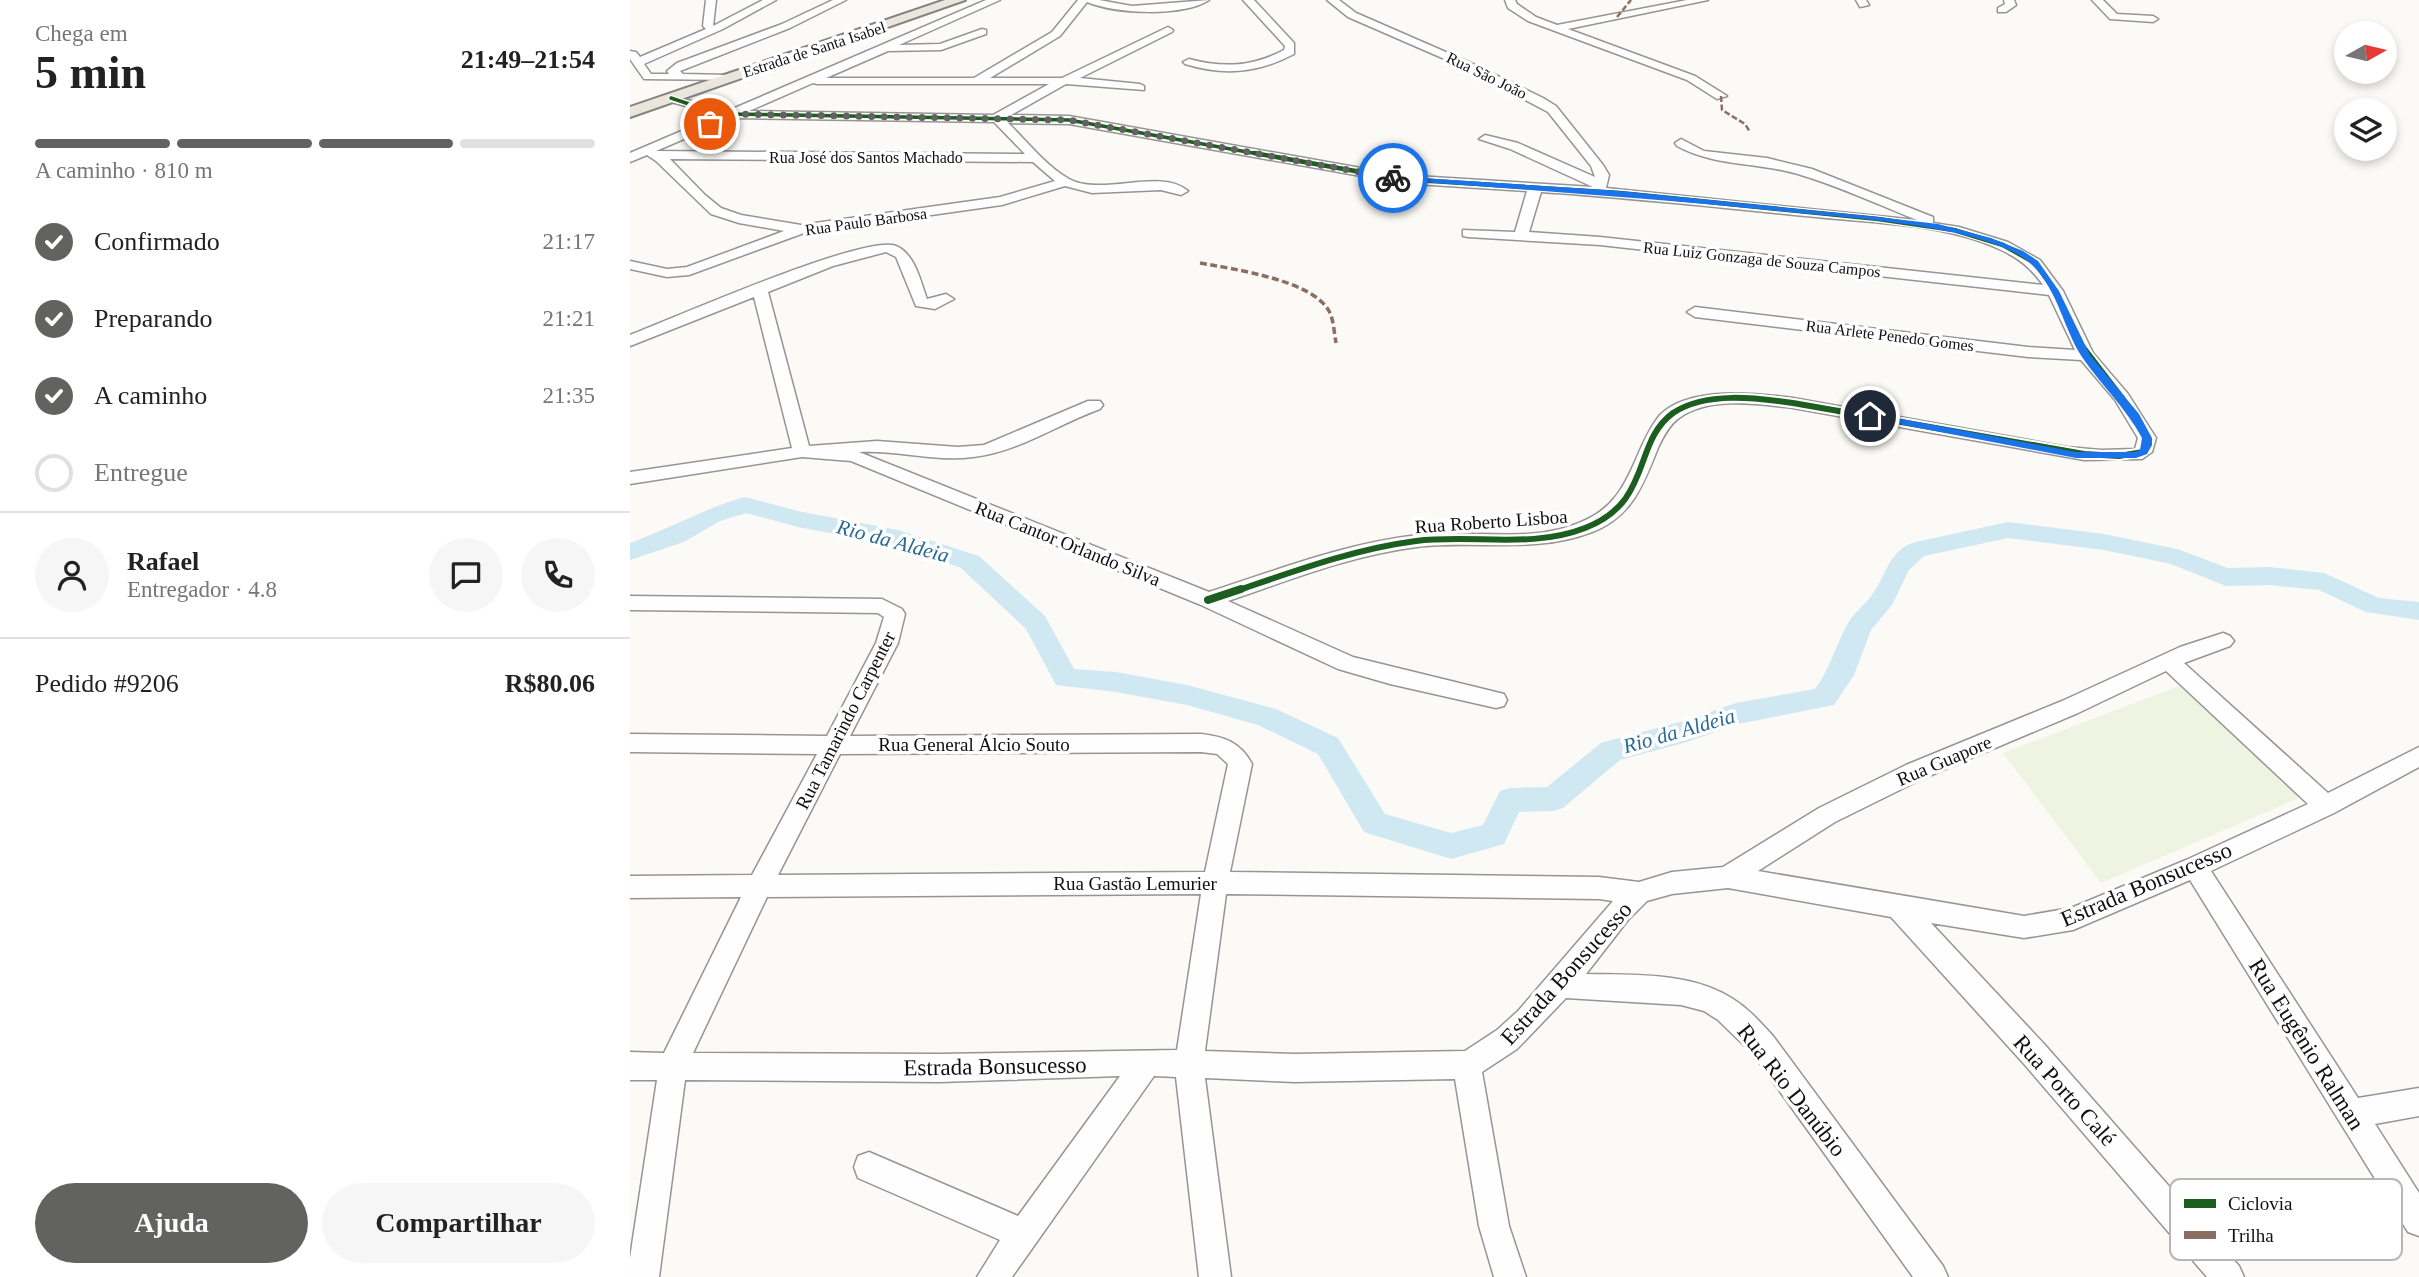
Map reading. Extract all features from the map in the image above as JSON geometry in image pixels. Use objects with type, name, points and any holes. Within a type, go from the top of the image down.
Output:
[{"type":"main road","name":"Estrada de Santa Isabel","points":[[630,112],[958,0]]},
{"type":"street","points":[[708,26],[711,0]]},
{"type":"street","points":[[668,47],[760,0]]},
{"type":"street","points":[[728,78],[648,77],[636,58],[750,13],[771,0]]},
{"type":"street","points":[[681,78],[673,71],[681,65],[823,11],[841,0]]},
{"type":"street","points":[[642,155],[995,0]]},
{"type":"street","points":[[974,81],[1056,34],[1066,25],[1076,5],[1084,0]]},
{"type":"street","points":[[1090,0],[1113,6],[1154,8],[1204,0]]},
{"type":"street","points":[[1189,62],[1218,69],[1239,69],[1269,62],[1290,52],[1290,45],[1248,0]]},
{"type":"street","name":"Rua São João","points":[[1332,0],[1352,15],[1468,65],[1552,109],[1597,165],[1602,175],[1600,188]]},
{"type":"street","points":[[1510,0],[1512,6],[1525,15],[1681,73],[1721,96]]},
{"type":"street","points":[[1559,28],[1703,0]]},
{"type":"street","points":[[2002,10],[2011,5],[2009,0]]},
{"type":"street","points":[[2097,0],[2114,17],[2153,19]]},
{"type":"street","points":[[997,118],[1064,81],[1168,30]]},
{"type":"street","points":[[883,48],[941,47],[982,32]]},
{"type":"street","points":[[808,80],[1064,81],[1140,88]]},
{"type":"street","points":[[671,98],[732,114],[997,118],[1087,123],[1399,179],[1535,188],[1600,188],[1938,226],[1988,239],[2021,253],[2035,263],[2055,291],[2086,355]]},
{"type":"street","points":[[997,118],[1036,158],[1065,182],[1092,189],[1161,186],[1181,191]]},
{"type":"street","points":[[1485,139],[1514,146],[1600,188]]},
{"type":"street","points":[[1681,143],[1701,154],[1767,162],[1807,172],[1902,207],[1938,226]]},
{"type":"street","points":[[642,155],[674,167],[701,200],[716,211],[801,229]]},
{"type":"street","name":"Rua José dos Santos Machado","points":[[642,155],[1036,158]]},
{"type":"street","name":"Rua Paulo Barbosa","points":[[630,265],[667,273],[703,268],[801,229],[1002,201],[1065,182]]},
{"type":"street","points":[[1521,237],[1535,188]]},
{"type":"street","name":"Rua Luiz Gonzaga de Souza Campos","points":[[1468,233],[1648,246],[2055,291]]},
{"type":"street","points":[[630,341],[866,250],[889,248],[902,255],[921,303],[934,304],[946,299]]},
{"type":"street","points":[[760,290],[802,452],[877,446],[952,452],[979,451],[1007,444],[1061,417],[1094,405]]},
{"type":"street","name":"Rua Arlete Penedo Gomes","points":[[1695,312],[2028,352],[2086,355]]},
{"type":"street","name":"Rua Roberto Lisboa","points":[[1208,600],[1357,552],[1417,541],[1536,537],[1585,528],[1606,518],[1625,503],[1636,485],[1661,425],[1686,406],[1714,400],[1751,398],[1819,407],[2076,455],[2136,455],[2143,452],[2147,438],[2122,398],[2086,355]]},
{"type":"street","name":"Rua Cantor Orlando Silva","points":[[630,478],[802,452],[853,457],[886,468],[1208,600],[1365,670],[1496,699]]},
{"type":"street","name":"Rua Tamarindo Carpenter","points":[[630,603],[882,606],[891,609],[895,614],[887,643],[759,887],[673,1065],[643,1277]]},
{"type":"street","name":"Rua Guapore","points":[[1728,877],[1827,815],[1914,772],[2223,640]]},
{"type":"street","points":[[2169,661],[2326,806]]},
{"type":"street","name":"Rua General Álcio Souto","points":[[630,743],[1200,743],[1225,746],[1235,754],[1240,764],[1215,883]]},
{"type":"street","name":"Estrada Bonsucesso","points":[[630,1066],[899,1068],[1147,1062],[1295,1068],[1467,1065],[1480,1061],[1506,1042],[1639,892],[1672,883],[1728,877],[2013,926],[2051,924],[2073,919],[2194,867],[2326,806],[2419,756]]},
{"type":"street","name":"Rua Eugênio Ralman","points":[[2194,867],[2318,1058],[2392,1179]]},
{"type":"street","points":[[1215,883],[1189,1064],[1215,1277]]},
{"type":"street","name":"Rua Gastão Lemurier","points":[[630,887],[1215,883],[1599,888],[1639,892]]},
{"type":"street","name":"Rua Porto Calé","points":[[1898,906],[2035,1055],[2170,1210]]},
{"type":"street","name":"Rua Rio Danúbio","points":[[1558,985],[1673,992],[1713,1001],[1738,1019],[1763,1045],[1932,1277]]},
{"type":"street","points":[[993,1277],[1147,1062]]},
{"type":"street","points":[[1467,1065],[1492,1214],[1510,1277]]},
{"type":"street","points":[[2351,1114],[2419,1102]]},
{"type":"street","points":[[869,1167],[1022,1234]]},
{"type":"street","name":"Rua Eugênio Ralman","points":[[2402,1194],[2419,1221]]},
{"type":"street","name":"Rua Porto Calé","points":[[2213,1260],[2228,1277]]},
{"type":"green space","points":[[2182,685],[2299,798],[2101,883],[2003,753]]},
{"type":"waterway","name":"Rio da Aldeia","points":[[630,552],[675,536],[712,516],[745,505],[798,519],[898,538],[970,562],[1036,623],[1066,678],[1116,682],[1187,695],[1266,717],[1328,746],[1375,823],[1451,846],[1493,835],[1510,800],[1553,799],[1611,751],[1687,731],[1736,714],[1824,698],[1840,675],[1859,626],[1883,599],[1899,566],[1916,550],[2008,530],[2104,542],[2177,557],[2226,577],[2269,576],[2324,582],[2375,606],[2419,611]]},
{"type":"marked path","points":[[1617,17],[1631,0]]},
{"type":"marked path","points":[[1721,96],[1722,110],[1745,124],[1750,132]]},
{"type":"marked path","points":[[1200,263],[1250,273],[1308,293],[1321,301],[1329,311],[1336,343]]},
{"type":"cycle path","points":[[671,98],[704,109],[732,114],[1069,120],[1400,179],[1620,193],[1878,219],[1954,230],[2003,245],[2035,263],[2055,291],[2086,355],[2122,398],[2147,438],[2143,452],[2136,455],[2084,454],[1793,403],[1755,399],[1709,401],[1686,407],[1666,420],[1652,442],[1627,498],[1604,519],[1585,528],[1565,534],[1523,539],[1438,539],[1390,545],[1311,566],[1208,600]]},
{"type":"way so far","points":[[710,124],[732,114],[1069,120],[1393,178]]},
{"type":"route","points":[[1393,178],[1620,193],[1878,219],[1938,226],[1988,239],[2021,253],[2035,263],[2055,291],[2086,355],[2134,414],[2147,438],[2147,445],[2143,452],[2136,455],[2076,455],[1870,416]]}]
